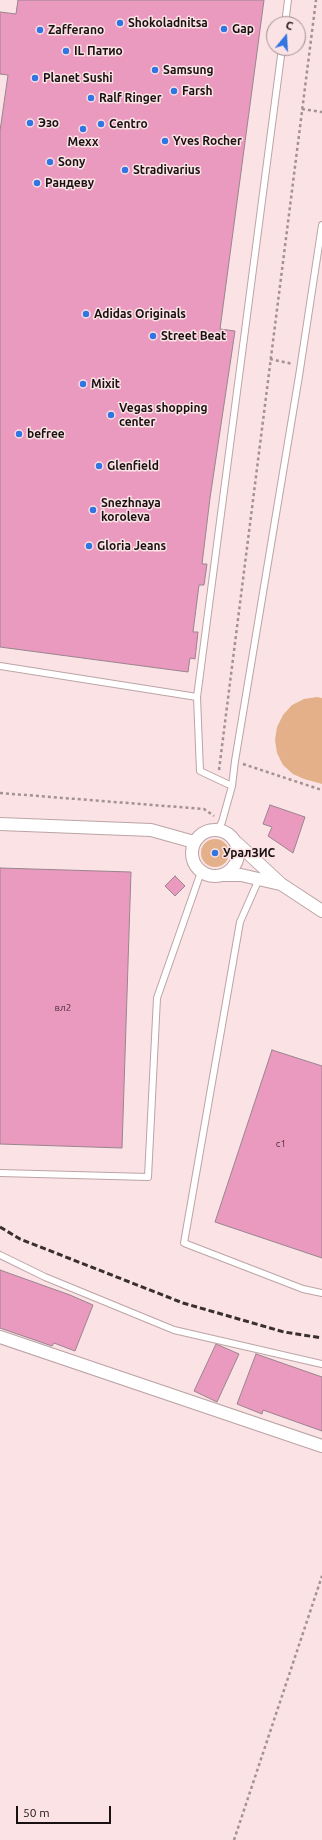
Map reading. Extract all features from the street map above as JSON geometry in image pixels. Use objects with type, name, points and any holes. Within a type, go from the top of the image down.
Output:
[{"type":"street","points":[[0,824],[151,830],[194,842]]},
{"type":"street","points":[[281,884],[241,875],[215,876],[201,872],[196,868],[191,855],[194,842],[204,832],[220,826],[237,844],[281,884],[322,911]]},
{"type":"street","points":[[222,875],[230,871],[235,864],[238,856],[237,844]]},
{"type":"street","points":[[0,1337],[322,1446]]},
{"type":"lane","points":[[286,16],[288,0]]},
{"type":"lane","points":[[232,786],[200,771],[197,697],[281,56]]},
{"type":"lane","points":[[220,826],[232,786],[322,225]]},
{"type":"lane","points":[[0,666],[197,697]]},
{"type":"lane","points":[[0,1173],[148,1177],[157,998],[201,872]]},
{"type":"lane","points":[[259,879],[240,922],[184,1243],[303,1289],[322,1293]]},
{"type":"lane","points":[[0,1255],[45,1277],[174,1330],[322,1364]]},
{"type":"path","points":[[218,779],[316,0]]},
{"type":"path","points":[[302,109],[322,112]]},
{"type":"path","points":[[270,359],[300,366]]},
{"type":"path","points":[[235,761],[322,790]]},
{"type":"path","points":[[0,794],[204,809],[220,826]]},
{"type":"path","points":[[234,1840],[322,1576]]},
{"type":"shaded area","points":[[317,697],[322,698],[322,784],[293,774],[283,765],[277,753],[275,740],[277,727],[283,715],[292,705],[304,699]]},
{"type":"shaded area","points":[[215,839],[225,843],[229,853],[225,863],[215,867],[205,863],[201,853],[205,843]]},
{"type":"building","name":"Vegas shopping center","points":[[18,0],[264,0],[220,329],[235,331],[210,498],[202,564],[207,564],[204,585],[199,585],[193,632],[198,632],[195,659],[190,658],[188,672],[0,647],[0,131],[8,75],[0,74],[0,12],[16,14]]},
{"type":"building","points":[[270,805],[305,817],[293,853],[268,836],[272,827],[263,824]]},
{"type":"building","points":[[0,868],[131,872],[122,1148],[0,1144]]},
{"type":"building","points":[[175,876],[185,886],[175,896],[165,886]]},
{"type":"building","points":[[272,1050],[322,1066],[322,1258],[215,1222]]},
{"type":"building","points":[[0,1270],[70,1295],[93,1305],[75,1351],[54,1343],[52,1346],[0,1328]]},
{"type":"building","points":[[216,1344],[239,1354],[217,1402],[194,1391]]},
{"type":"building","points":[[256,1354],[322,1377],[322,1431],[263,1410],[262,1414],[237,1404]]},
{"type":"railway","points":[[0,1227],[20,1239],[183,1303],[284,1332],[322,1338]]},
{"type":"place","name":"Shokoladnitsa","points":[[120,23]]},
{"type":"place","name":"Gap","points":[[224,29]]},
{"type":"place","name":"Zafferano","points":[[40,30]]},
{"type":"place","name":"IL Патио","points":[[66,51]]},
{"type":"place","name":"Samsung","points":[[155,70]]},
{"type":"place","name":"Planet Sushi","points":[[35,78]]},
{"type":"place","name":"Farsh","points":[[174,91]]},
{"type":"place","name":"Ralf Ringer","points":[[91,98]]},
{"type":"place","name":"Эзо","points":[[30,123]]},
{"type":"place","name":"Centro","points":[[101,124]]},
{"type":"place","name":"Mexx","points":[[83,129]]},
{"type":"place","name":"Yves Rocher","points":[[165,141]]},
{"type":"place","name":"Sony","points":[[50,162]]},
{"type":"place","name":"Stradivarius","points":[[125,170]]},
{"type":"place","name":"Рандеву","points":[[37,183]]},
{"type":"place","name":"Adidas Originals","points":[[86,314]]},
{"type":"place","name":"Street Beat","points":[[153,336]]},
{"type":"place","name":"Mixit","points":[[83,384]]},
{"type":"place","name":"Vegas shopping center","points":[[111,415]]},
{"type":"place","name":"befree","points":[[19,434]]},
{"type":"place","name":"Glenfield","points":[[99,466]]},
{"type":"place","name":"Snezhnaya koroleva","points":[[93,510]]},
{"type":"place","name":"Gloria Jeans","points":[[89,546]]},
{"type":"place","name":"УралЗИС","points":[[215,853]]}]
